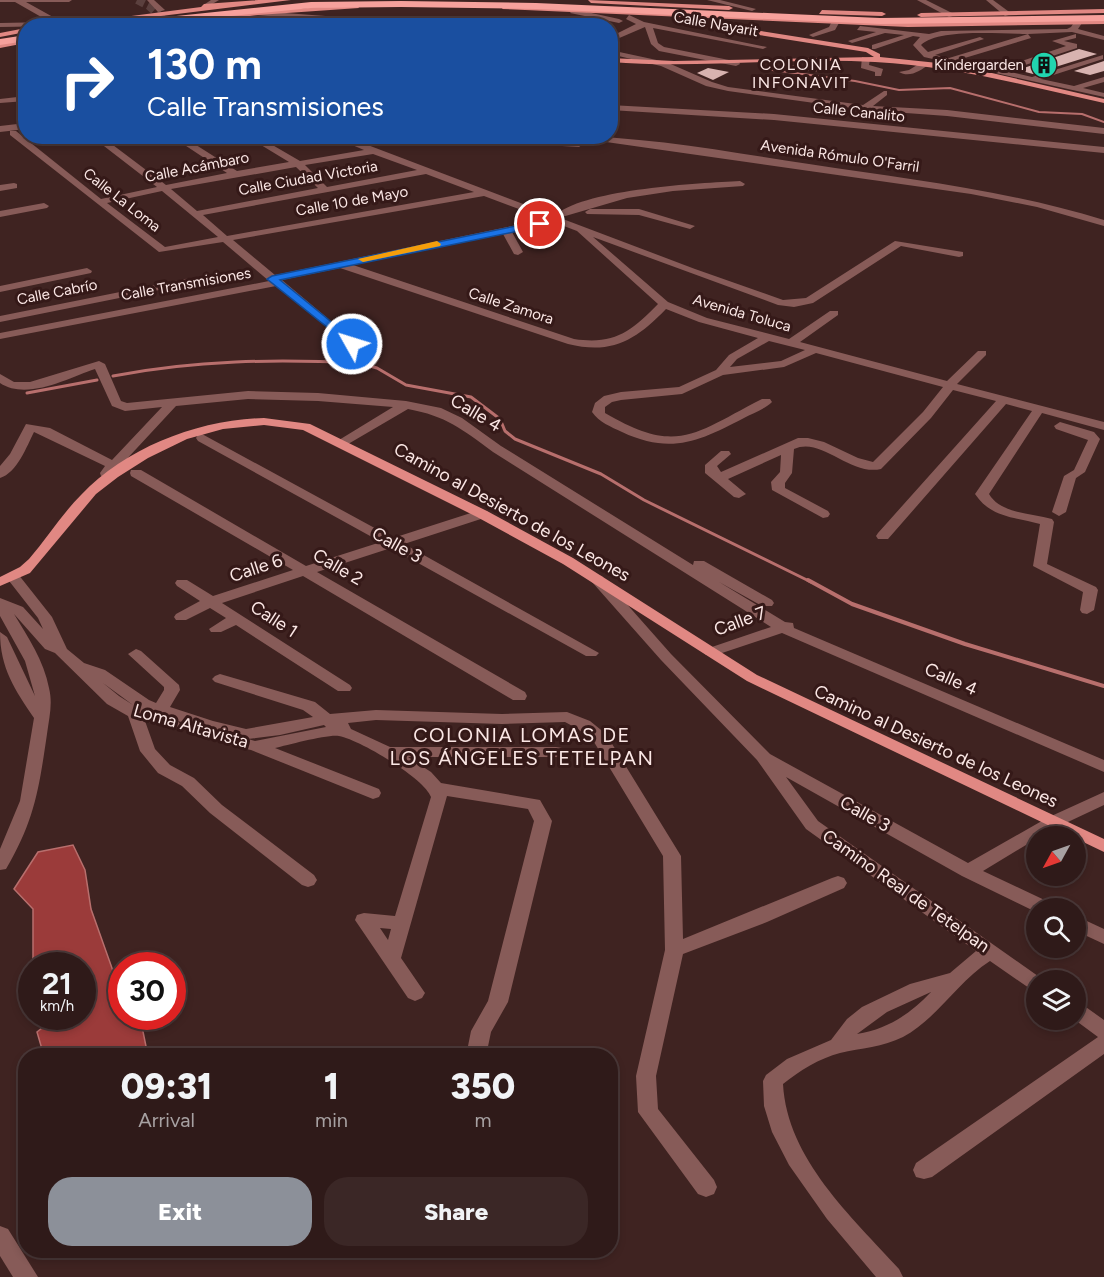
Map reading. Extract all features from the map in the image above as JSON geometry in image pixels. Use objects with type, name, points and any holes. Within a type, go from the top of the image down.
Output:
[{"type":"highway","points":[[138,18],[200,10],[348,0]]},
{"type":"highway","points":[[157,18],[314,2],[381,0]]},
{"type":"highway","points":[[455,0],[880,18],[1104,17]]},
{"type":"highway","points":[[522,0],[880,15],[1104,17]]},
{"type":"highway","points":[[186,15],[342,4],[455,3],[621,4],[880,21],[982,21],[1104,17]]},
{"type":"highway","points":[[598,12],[621,4]]},
{"type":"highway","points":[[196,18],[264,11],[412,5],[883,23],[994,24],[1104,17]]},
{"type":"highway","points":[[1009,16],[1072,12]]},
{"type":"highway","points":[[982,21],[1057,24]]},
{"type":"highway","points":[[0,40],[18,37]]},
{"type":"main road","points":[[288,0],[218,2],[177,10],[173,13],[178,17],[310,0]]},
{"type":"main road","points":[[559,0],[752,9],[1009,16]]},
{"type":"main road","points":[[89,18],[156,4],[207,6],[218,2]]},
{"type":"main road","points":[[156,4],[173,18]]},
{"type":"main road","points":[[186,15],[346,7],[435,6],[835,23],[952,26],[1057,24],[1076,27],[1104,17]]},
{"type":"main road","points":[[1072,12],[1104,17]]},
{"type":"main road","points":[[704,17],[740,30],[965,67],[1104,101]]},
{"type":"main road","points":[[838,59],[876,52]]},
{"type":"main road","points":[[618,61],[663,64],[735,64],[824,59],[923,60]]},
{"type":"main road","name":"Camino al Desierto de los Leones","points":[[7,579],[34,562],[79,505],[101,483],[124,466],[182,436],[238,421],[286,422],[306,426],[482,514],[593,574],[752,678],[802,704],[1104,846]]},
{"type":"street","points":[[0,0],[69,0]]},
{"type":"street","points":[[17,0],[45,18]]},
{"type":"street","points":[[710,0],[752,9]]},
{"type":"street","points":[[920,0],[952,15]]},
{"type":"street","points":[[989,0],[1009,16]]},
{"type":"street","points":[[418,18],[435,6]]},
{"type":"street","points":[[573,11],[605,18]]},
{"type":"street","points":[[258,13],[326,18]]},
{"type":"street","points":[[619,21],[633,16]]},
{"type":"street","name":"Calle Nayarit","points":[[633,16],[645,25],[763,47]]},
{"type":"street","points":[[813,35],[832,28],[835,23]]},
{"type":"street","points":[[0,25],[18,25]]},
{"type":"street","points":[[618,37],[645,25],[657,47],[735,64]]},
{"type":"street","points":[[860,28],[928,36],[1044,31],[1076,27],[1083,32],[1104,38]]},
{"type":"street","points":[[714,45],[740,30]]},
{"type":"street","points":[[852,41],[887,31]]},
{"type":"street","points":[[948,61],[1044,31]]},
{"type":"street","points":[[998,72],[1074,46],[1056,41],[1083,32]]},
{"type":"street","points":[[903,72],[911,72],[923,60],[980,39],[958,33]]},
{"type":"street","points":[[876,52],[916,34]]},
{"type":"street","points":[[923,60],[917,45],[919,41],[928,36]]},
{"type":"street","points":[[695,56],[705,51]]},
{"type":"street","points":[[618,54],[663,64],[709,84],[785,97],[865,108],[947,113],[1104,131]]},
{"type":"street","points":[[965,67],[981,59],[969,55]]},
{"type":"street","points":[[1032,79],[1100,57]]},
{"type":"street","points":[[789,67],[813,70],[824,59]]},
{"type":"street","points":[[865,59],[867,61],[864,66],[878,69],[880,71],[878,74]]},
{"type":"street","points":[[923,60],[948,61],[965,67],[1102,93]]},
{"type":"street","points":[[1075,89],[1104,79]]},
{"type":"street","points":[[865,108],[884,93]]},
{"type":"street","points":[[774,117],[785,97]]},
{"type":"street","points":[[0,101],[18,99]]},
{"type":"street","name":"Calle Canalito","points":[[618,107],[774,117],[1104,150]]},
{"type":"street","points":[[0,129],[18,129]]},
{"type":"street","points":[[0,134],[18,131]]},
{"type":"street","name":"Calle La Loma","points":[[13,132],[18,136]]},
{"type":"street","name":"Avenida Rómulo O'Farril","points":[[618,141],[1032,203],[1104,223]]},
{"type":"street","name":"Avenida Rómulo O'Farril","points":[[618,141],[919,186]]},
{"type":"street","name":"Calle La Loma","points":[[28,144],[163,250],[226,239]]},
{"type":"street","points":[[105,144],[163,188],[352,344]]},
{"type":"street","points":[[188,144],[236,174]]},
{"type":"street","points":[[264,144],[299,164],[325,190]]},
{"type":"street","name":"Avenida Toluca","points":[[355,144],[574,226],[664,304],[703,320],[1104,426]]},
{"type":"street","name":"Calle Acámbaro","points":[[99,202],[236,174],[373,151]]},
{"type":"street","name":"Calle Ciudad Victoria","points":[[194,214],[427,171]]},
{"type":"street","points":[[690,186],[704,181]]},
{"type":"street","name":"Calle Transmisiones","points":[[0,336],[275,281],[339,264],[506,231],[620,198],[690,186],[740,184]]},
{"type":"street","points":[[0,188],[14,186]]},
{"type":"street","name":"Calle 10 de Mayo","points":[[226,239],[483,193]]},
{"type":"street","points":[[620,198],[630,211]]},
{"type":"street","points":[[0,214],[44,206]]},
{"type":"street","points":[[552,217],[630,211],[657,215],[690,226]]},
{"type":"street","name":"Calle Transmisiones","points":[[263,271],[552,217]]},
{"type":"street","points":[[574,226],[770,300],[794,304],[809,301],[899,243],[959,254]]},
{"type":"street","points":[[506,231],[518,252]]},
{"type":"street","points":[[607,256],[628,247]]},
{"type":"street","name":"Calle Zamora","points":[[339,264],[591,346],[613,344],[622,340],[664,304]]},
{"type":"street","points":[[0,289],[87,271]]},
{"type":"street","name":"Calle Cabrío","points":[[0,319],[190,281]]},
{"type":"street","points":[[791,343],[834,313]]},
{"type":"street","points":[[720,372],[733,357],[767,337]]},
{"type":"street","points":[[766,402],[697,436],[681,441],[653,439],[630,432],[601,416],[598,412],[599,406],[608,399],[642,393],[682,390],[720,372],[784,364],[817,350]]},
{"type":"street","points":[[903,451],[982,353]]},
{"type":"street","name":"Calle 4","points":[[0,378],[11,385],[31,387],[99,364],[116,403],[125,406],[271,395],[406,405],[437,411],[783,627],[1104,766]]},
{"type":"street","points":[[718,478],[798,442],[811,442],[863,465],[876,466],[957,386]]},
{"type":"street","points":[[883,536],[1004,399]]},
{"type":"street","points":[[101,483],[105,473],[174,401]]},
{"type":"street","points":[[343,443],[406,405]]},
{"type":"street","points":[[1039,409],[982,494],[985,502],[993,509],[1047,522],[1040,566],[1091,590],[1087,610]]},
{"type":"street","points":[[1059,512],[1070,476],[1079,472],[1094,439],[1060,426]]},
{"type":"street","points":[[0,474],[16,455],[30,427],[46,431],[114,466]]},
{"type":"street","name":"Calle 3","points":[[202,438],[591,653]]},
{"type":"street","points":[[788,447],[786,473],[778,482],[779,490],[823,514]]},
{"type":"street","points":[[725,453],[711,465],[710,470],[739,494]]},
{"type":"street","name":"Calle 2","points":[[136,473],[519,696]]},
{"type":"street","name":"Calle 6","points":[[181,617],[210,602],[482,514]]},
{"type":"street","points":[[608,517],[622,520],[767,603]]},
{"type":"street","name":"Camino Real de Tetelpan","points":[[593,574],[666,657],[763,756],[812,825],[1026,976]]},
{"type":"street","name":"Loma Altavista","points":[[7,579],[45,617],[61,651]]},
{"type":"street","name":"Calle 1","points":[[182,583],[344,688]]},
{"type":"street","points":[[0,603],[14,624],[44,697],[33,791],[17,838],[0,864]]},
{"type":"street","name":"Loma Altavista","points":[[0,603],[18,610],[50,646],[61,651],[80,666],[92,681],[113,699],[205,734],[255,746],[333,725]]},
{"type":"street","points":[[216,628],[238,618]]},
{"type":"street","name":"Calle 4","points":[[783,627],[793,625],[806,630],[1104,758]]},
{"type":"street","name":"Calle 7","points":[[711,652],[783,627]]},
{"type":"street","points":[[0,637],[23,689],[41,717]]},
{"type":"street","points":[[136,654],[171,685],[172,690],[160,710]]},
{"type":"street","points":[[220,679],[309,706],[333,725],[388,752],[425,776],[436,788],[439,797],[435,813],[392,957]]},
{"type":"street","points":[[308,880],[216,809],[188,782],[164,769],[148,751],[141,735],[139,708],[160,710],[210,726],[246,734],[333,725],[359,717],[376,715],[502,720],[567,717],[584,725],[600,738],[672,856],[674,950],[646,1076],[648,1112],[706,1187]]},
{"type":"street","points":[[255,746],[373,793]]},
{"type":"street","points":[[388,752],[556,753]]},
{"type":"street","name":"Calle 3","points":[[763,756],[968,872],[1026,900]]},
{"type":"street","points":[[436,788],[534,804],[543,821],[498,1002],[481,1031],[478,1048]]},
{"type":"street","points":[[968,872],[1053,822],[1104,798]]},
{"type":"street","points":[[674,950],[760,917],[838,883]]},
{"type":"street","points":[[402,923],[364,920],[392,957],[414,993]]},
{"type":"street","points":[[1086,928],[1104,937]]},
{"type":"street","points":[[891,1277],[804,1171],[788,1145],[771,1096],[773,1081],[786,1069],[838,1045],[877,1038],[908,1024],[945,992],[952,980],[991,951]]},
{"type":"street","points":[[838,1045],[859,1020],[887,1004],[938,982],[952,980]]},
{"type":"street","points":[[887,1004],[908,1024]]},
{"type":"street","points":[[1086,1018],[1104,1031]]},
{"type":"street","points":[[924,1170],[1104,1043]]},
{"type":"street","points":[[0,1236],[26,1277]]},
{"type":"shaded area","points":[[73,845],[85,870],[91,909],[108,957],[108,1030],[143,1030],[146,1048],[42,1048],[37,1032],[40,1030],[96,1030],[96,952],[33,952],[33,909],[14,889],[38,852]]},
{"type":"building","name":"Kindergarden","points":[[1079,49],[1097,54],[1033,74],[1018,70]]},
{"type":"building","points":[[1104,61],[1104,71],[1090,75],[1074,71]]},
{"type":"building","points":[[708,68],[729,72],[713,80],[697,73]]},
{"type":"waterway","points":[[765,69],[855,81],[899,90],[950,88],[1039,112],[1082,114],[1104,122]]},
{"type":"waterway","points":[[113,376],[174,367],[236,362],[359,363],[377,368],[406,385],[471,397],[500,419],[505,431],[515,439],[601,474],[644,500],[811,582]]},
{"type":"waterway","points":[[27,393],[97,380]]},
{"type":"waterway","points":[[808,580],[852,604],[965,644],[1104,686]]},
{"type":"tunnel","points":[[137,0],[149,6],[162,18]]},
{"type":"slow traffic","points":[[363,259],[437,244]]},
{"type":"place","name":"Kindergarden","points":[[1044,65]]},
{"type":"district","name":"COLONIA INFONAVIT","points":[[801,73]]},
{"type":"district","name":"COLONIA LOMAS DE LOS ÁNGELES TETELPAN","points":[[522,746]]},
{"type":"route","points":[[352,344],[272,279],[379,255],[540,224]]}]
